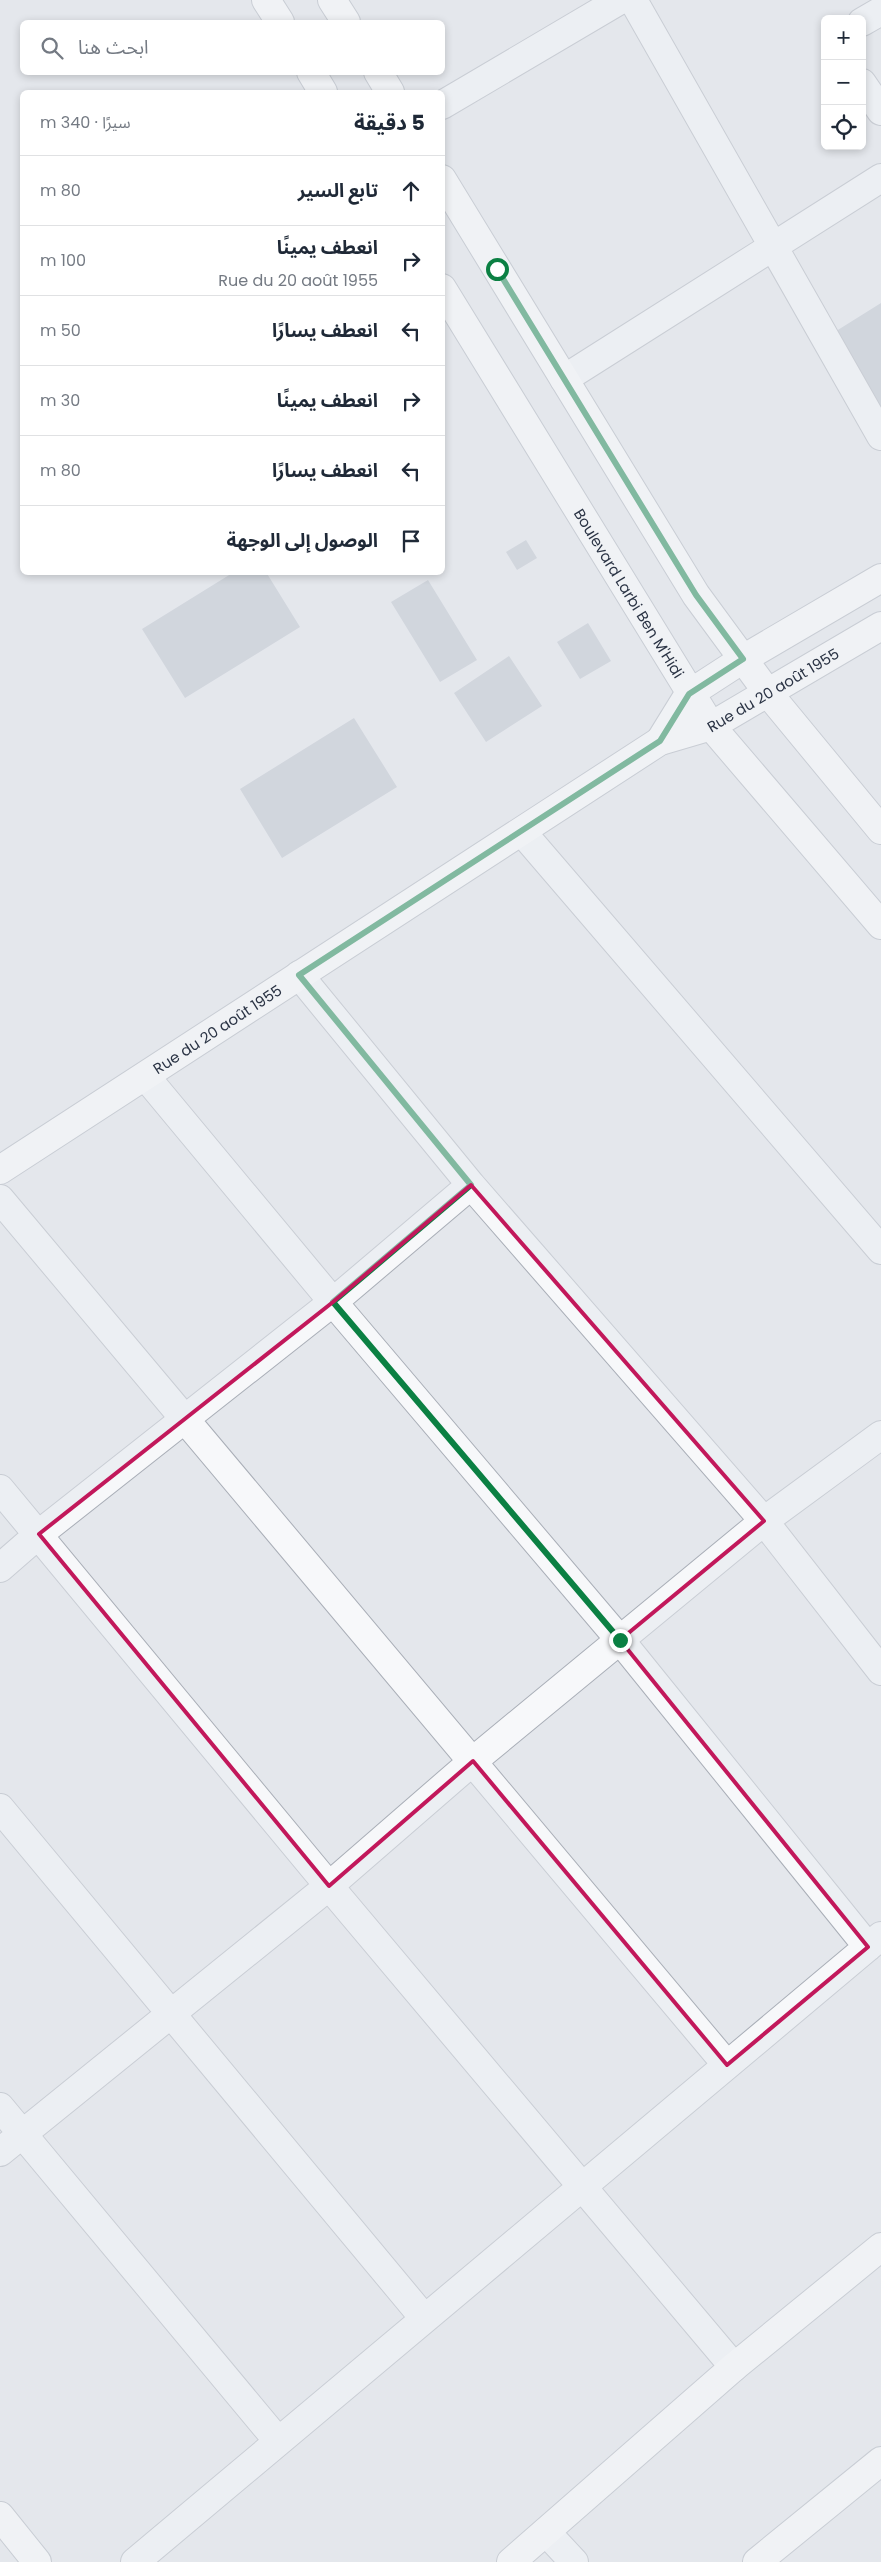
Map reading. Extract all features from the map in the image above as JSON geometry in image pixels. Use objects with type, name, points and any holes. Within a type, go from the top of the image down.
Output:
[{"type":"street","points":[[266,0],[279,20]]},
{"type":"street","points":[[332,0],[345,20]]},
{"type":"street","points":[[445,103],[620,0]]},
{"type":"street","points":[[633,0],[772,248],[881,436]]},
{"type":"street","points":[[866,19],[881,10]]},
{"type":"street","points":[[313,75],[322,90]]},
{"type":"street","points":[[380,75],[389,90]]},
{"type":"street","points":[[866,89],[881,111]]},
{"type":"street","points":[[564,379],[881,178]]},
{"type":"street","points":[[445,184],[696,595],[768,693],[881,830]]},
{"type":"street","name":"Boulevard Larbi Ben M'Hidi","points":[[445,293],[689,694],[711,726],[881,925]]},
{"type":"street","name":"Rue du 20 août 1955","points":[[660,741],[689,694],[743,659],[881,578]]},
{"type":"street","name":"Rue du 20 août 1955","points":[[0,1170],[660,741],[711,726],[881,626]]},
{"type":"street","points":[[522,832],[881,1250]]},
{"type":"street","points":[[299,975],[471,1185],[764,1521],[881,1671]]},
{"type":"street","points":[[135,2562],[278,2440],[874,1942],[333,1302],[146,1076]]},
{"type":"street","points":[[0,1568],[39,1534],[333,1302],[471,1185]]},
{"type":"street","points":[[0,1199],[183,1419],[474,1761],[727,2065]]},
{"type":"street","points":[[0,2152],[329,1886],[474,1761],[764,1521],[881,1435]]},
{"type":"street","points":[[0,1490],[39,1534],[329,1886],[734,2367]]},
{"type":"street","points":[[0,1808],[424,2318]]},
{"type":"street","points":[[0,2107],[278,2440]]},
{"type":"street","points":[[511,2562],[734,2367],[881,2247]]},
{"type":"street","points":[[757,2562],[881,2461]]},
{"type":"street","points":[[0,2516],[37,2562]]},
{"type":"street","points":[[546,2532],[574,2562]]},
{"type":"highlighted area","points":[[471,1185],[764,1521],[620,1640],[868,1947],[727,2065],[473,1761],[329,1886],[39,1534],[333,1302]]},
{"type":"building","points":[[881,303],[881,420],[825,338]]},
{"type":"building","points":[[526,540],[537,558],[517,570],[506,552]]},
{"type":"building","points":[[229,575],[268,575],[300,627],[185,698],[142,629]]},
{"type":"building","points":[[428,580],[477,660],[440,682],[391,602]]},
{"type":"building","points":[[588,623],[611,661],[580,679],[557,642]]},
{"type":"building","points":[[509,656],[542,706],[486,742],[454,693]]},
{"type":"building","points":[[354,718],[397,787],[282,858],[240,789]]},
{"type":"route","points":[[497,269],[696,595],[743,659],[689,694],[660,741],[299,975],[471,1185],[333,1302],[620,1640]]}]
